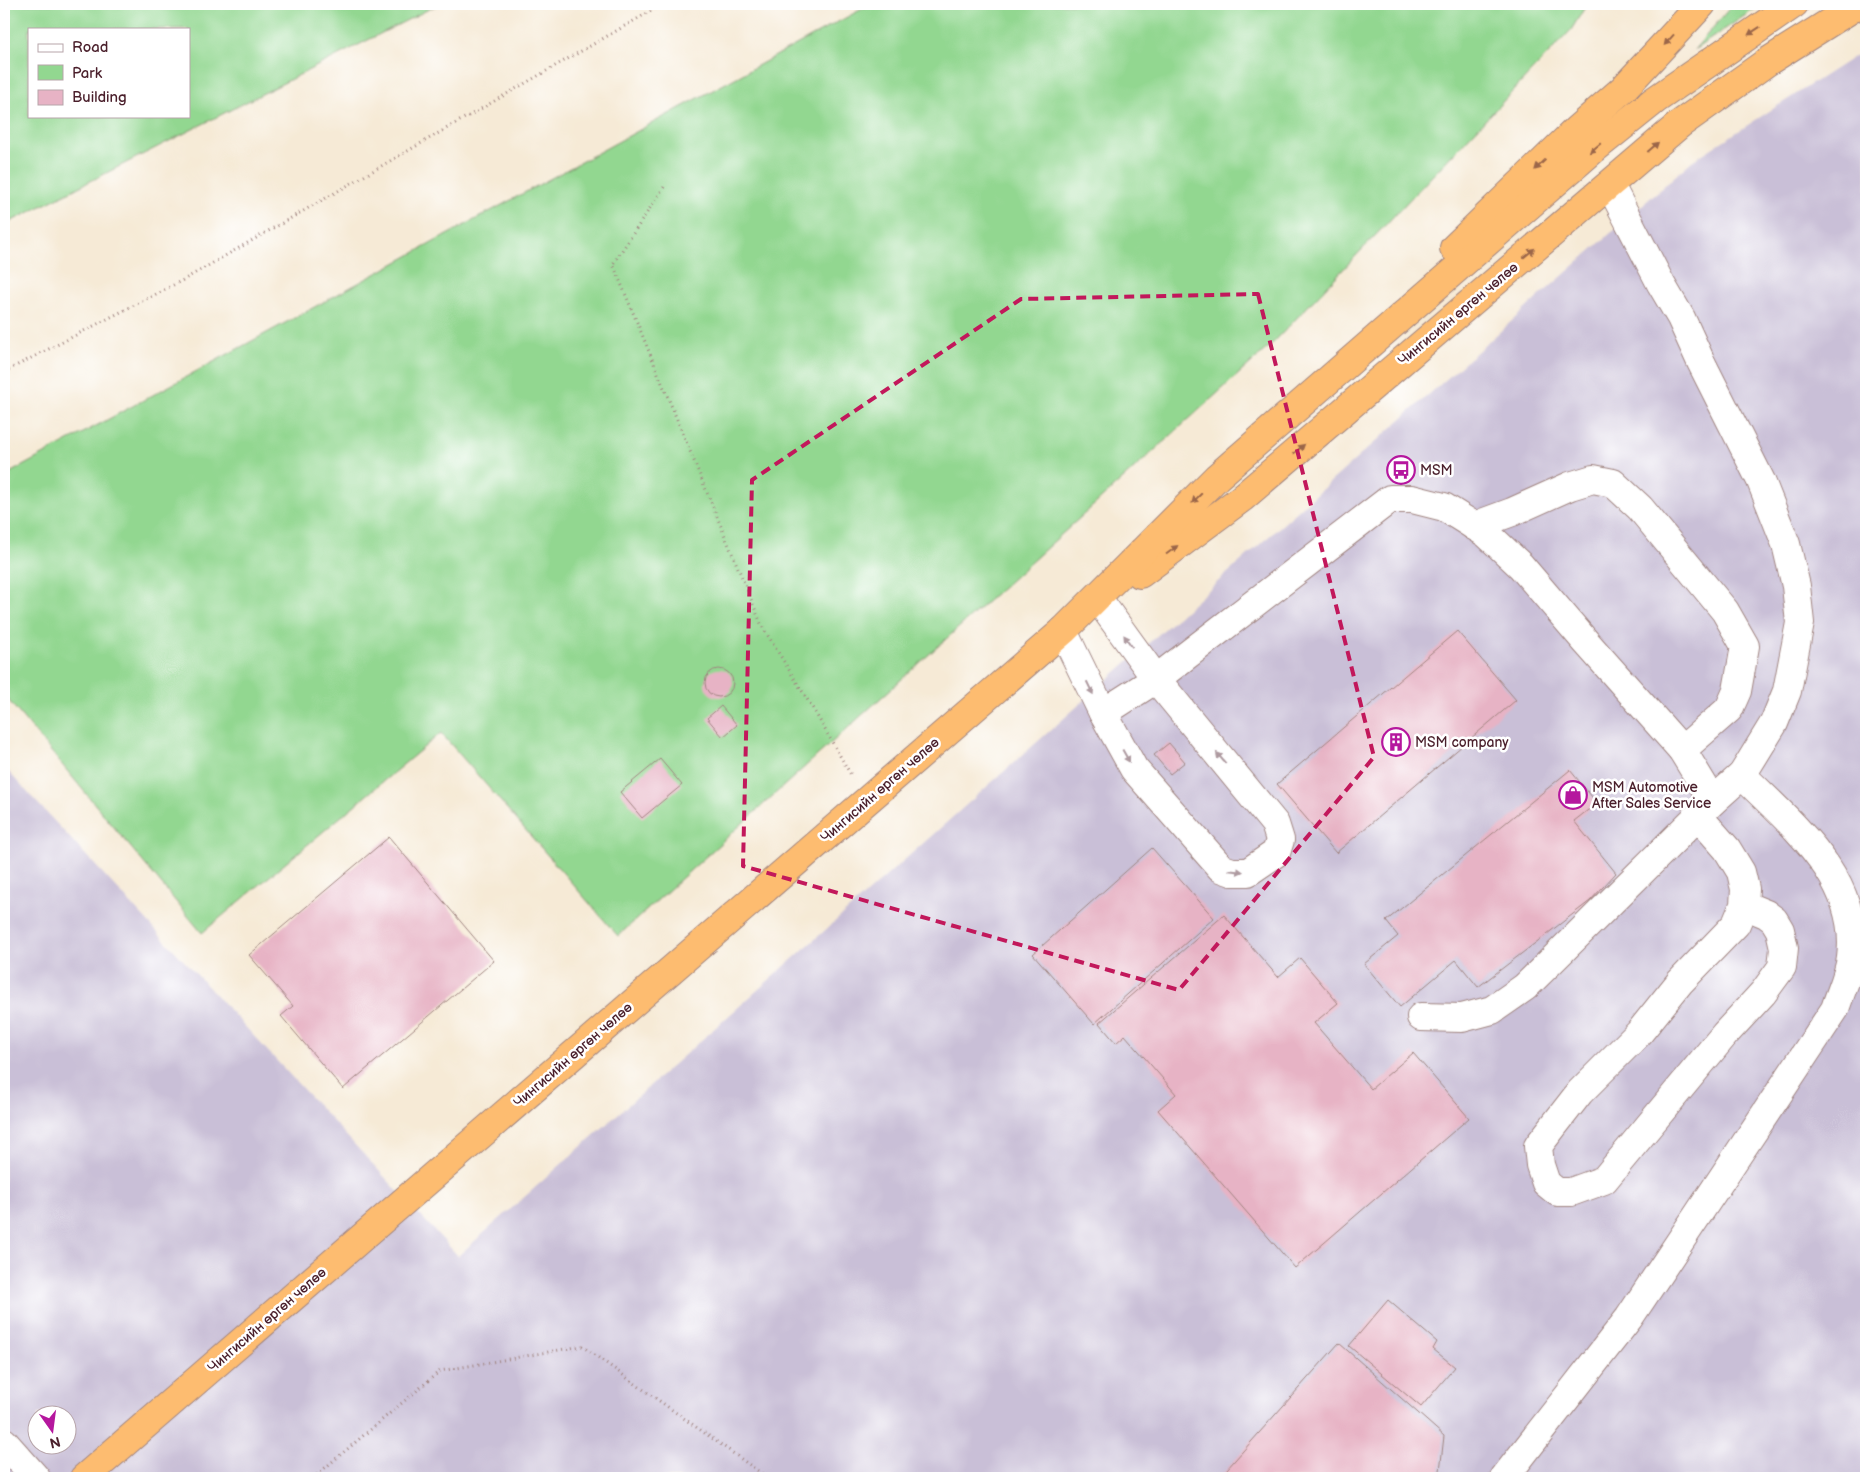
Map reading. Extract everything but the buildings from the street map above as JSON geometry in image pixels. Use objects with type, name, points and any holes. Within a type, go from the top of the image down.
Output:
[{"type":"highway","points":[[1217,477],[1570,136],[1623,89],[1702,4]]},
{"type":"highway","name":"Чингисийн өргөн чөлөө","points":[[84,1478],[1063,631],[1217,477],[1594,149],[1655,100],[1794,4]]},
{"type":"highway","name":"Чингисийн өргөн чөлөө","points":[[1063,631],[1242,498],[1680,124],[1766,62],[1859,4]]},
{"type":"street","points":[[1421,1017],[1462,1018],[1492,1010],[1525,987],[1705,808],[1742,776],[1774,723],[1788,690],[1800,623],[1796,586],[1786,544],[1761,480],[1701,362],[1681,318],[1661,284],[1610,185]]},
{"type":"street","points":[[1474,526],[1512,512],[1570,486],[1593,479],[1613,483],[1640,508],[1726,611],[1745,646],[1737,691],[1729,708],[1682,750]]},
{"type":"street","points":[[1103,713],[1156,679],[1390,499],[1412,499],[1444,507],[1487,534],[1521,566],[1682,750],[1705,808],[1741,872],[1745,889],[1744,905],[1736,924],[1680,982],[1639,1033],[1580,1092],[1538,1146],[1540,1164],[1546,1183],[1557,1192],[1571,1192],[1604,1180],[1726,1034],[1763,993],[1782,967],[1784,948],[1780,930],[1774,920],[1766,914],[1744,905]]},
{"type":"street","points":[[1063,631],[1103,713],[1134,769],[1221,868],[1232,872],[1248,872],[1276,853],[1280,840],[1275,824],[1156,679],[1101,603]]},
{"type":"street","points":[[1504,1478],[1629,1318],[1835,1009],[1851,959],[1851,928],[1840,888],[1822,858],[1806,839],[1742,776]]},
{"type":"street","points":[[4,1442],[36,1478]]},
{"type":"path","points":[[4,372],[185,279],[663,4]]},
{"type":"path","points":[[664,187],[612,264],[762,626],[812,707],[866,802]]},
{"type":"path","points":[[313,1478],[440,1371],[582,1346],[768,1478]]},
{"type":"highlighted area","points":[[1258,294],[1374,757],[1179,990],[743,866],[752,480],[1021,299]]},
{"type":"shaded area","points":[[1866,49],[1866,1478],[4,1478],[4,767],[458,1256],[1692,161]]},
{"type":"green space","points":[[4,4],[439,4],[4,225]]},
{"type":"green space","points":[[871,4],[1587,4],[1571,30],[1273,343],[618,936],[441,733],[202,933],[4,695],[4,476]]},
{"type":"green space","points":[[1733,4],[1762,4],[1694,50]]},
{"type":"place","name":"MSM","points":[[1401,470]]},
{"type":"place","name":"MSM company","points":[[1396,742]]},
{"type":"place","name":"MSM Automotive After Sales Service","points":[[1573,795]]}]
